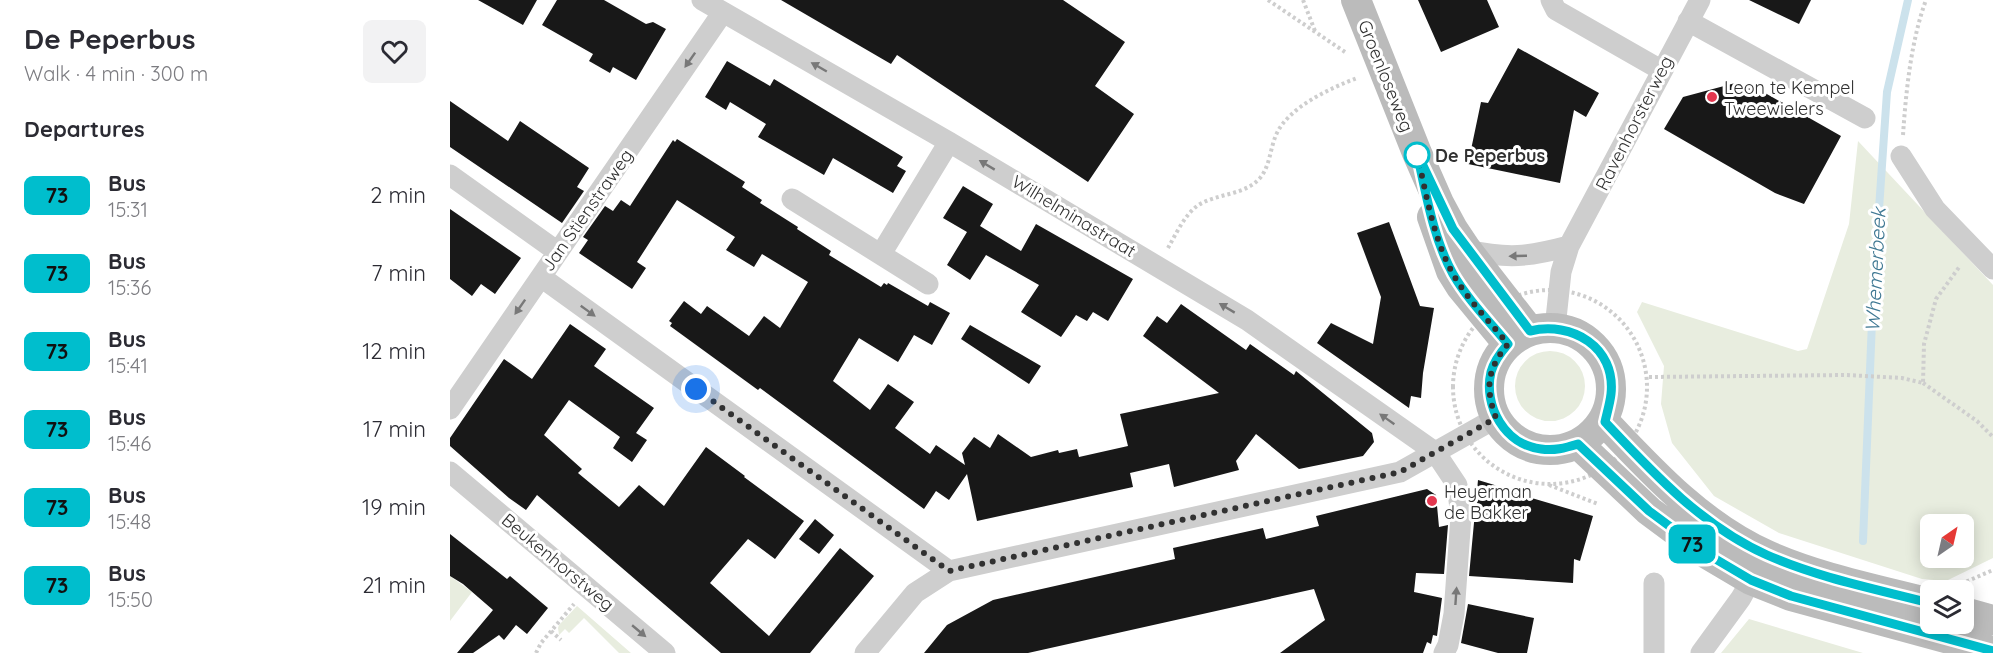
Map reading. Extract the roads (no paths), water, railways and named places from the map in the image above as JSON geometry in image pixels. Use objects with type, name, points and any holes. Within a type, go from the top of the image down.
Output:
[{"type":"main road","name":"Groenloseweg","points":[[1356,0],[1417,153],[1453,229],[1531,334]]},
{"type":"main road","name":"Groenloseweg","points":[[1417,153],[1428,204],[1452,271],[1461,287],[1531,334]]},
{"type":"main road","points":[[1571,331],[1585,338],[1597,349],[1605,362],[1610,378],[1611,393],[1605,422],[1594,434],[1578,444],[1558,450],[1539,449],[1522,443],[1507,433],[1496,418],[1490,401],[1489,383],[1493,365],[1531,334],[1571,331]]},
{"type":"main road","points":[[1605,422],[1674,493],[1723,530],[1757,550],[1834,579],[1920,600]]},
{"type":"main road","points":[[1578,444],[1649,511],[1707,554],[1751,580],[1791,596],[1993,651]]},
{"type":"main road","points":[[1974,608],[1993,620]]},
{"type":"street","name":"Wilhelminastraat","points":[[702,0],[949,142],[1247,320],[1435,452]]},
{"type":"street","points":[[1551,0],[1556,10],[1661,70]]},
{"type":"street","name":"Ravenhorsterweg","points":[[1531,334],[1558,290],[1562,264],[1569,246],[1700,0]]},
{"type":"street","name":"Jan Stienstraweg","points":[[450,409],[723,12]]},
{"type":"street","points":[[1688,21],[1865,118]]},
{"type":"street","points":[[881,254],[949,142]]},
{"type":"street","points":[[1901,156],[1935,209],[1993,269]]},
{"type":"street","points":[[450,175],[558,252]]},
{"type":"street","points":[[792,198],[928,284]]},
{"type":"street","points":[[1467,250],[1495,256],[1521,257],[1569,246]]},
{"type":"street","points":[[541,277],[949,571]]},
{"type":"street","points":[[865,653],[915,593],[949,571],[1400,472],[1496,418]]},
{"type":"street","points":[[1435,452],[1457,485],[1461,516],[1454,614],[1448,645],[1444,653]]},
{"type":"street","name":"Beukenhorstweg","points":[[450,472],[665,653]]},
{"type":"street","points":[[1701,653],[1741,598],[1751,580]]},
{"type":"street","points":[[1654,583],[1654,653]]},
{"type":"waterway","name":"Whemerbeek","points":[[1863,541],[1873,297],[1887,92],[1908,0]]},
{"type":"place","name":"Leon te Kempel Tweewielers","points":[[1712,97]]},
{"type":"place","name":"De Peperbus","points":[[1417,155]]},
{"type":"place","name":"Heyerman de Bakker","points":[[1432,501]]}]
